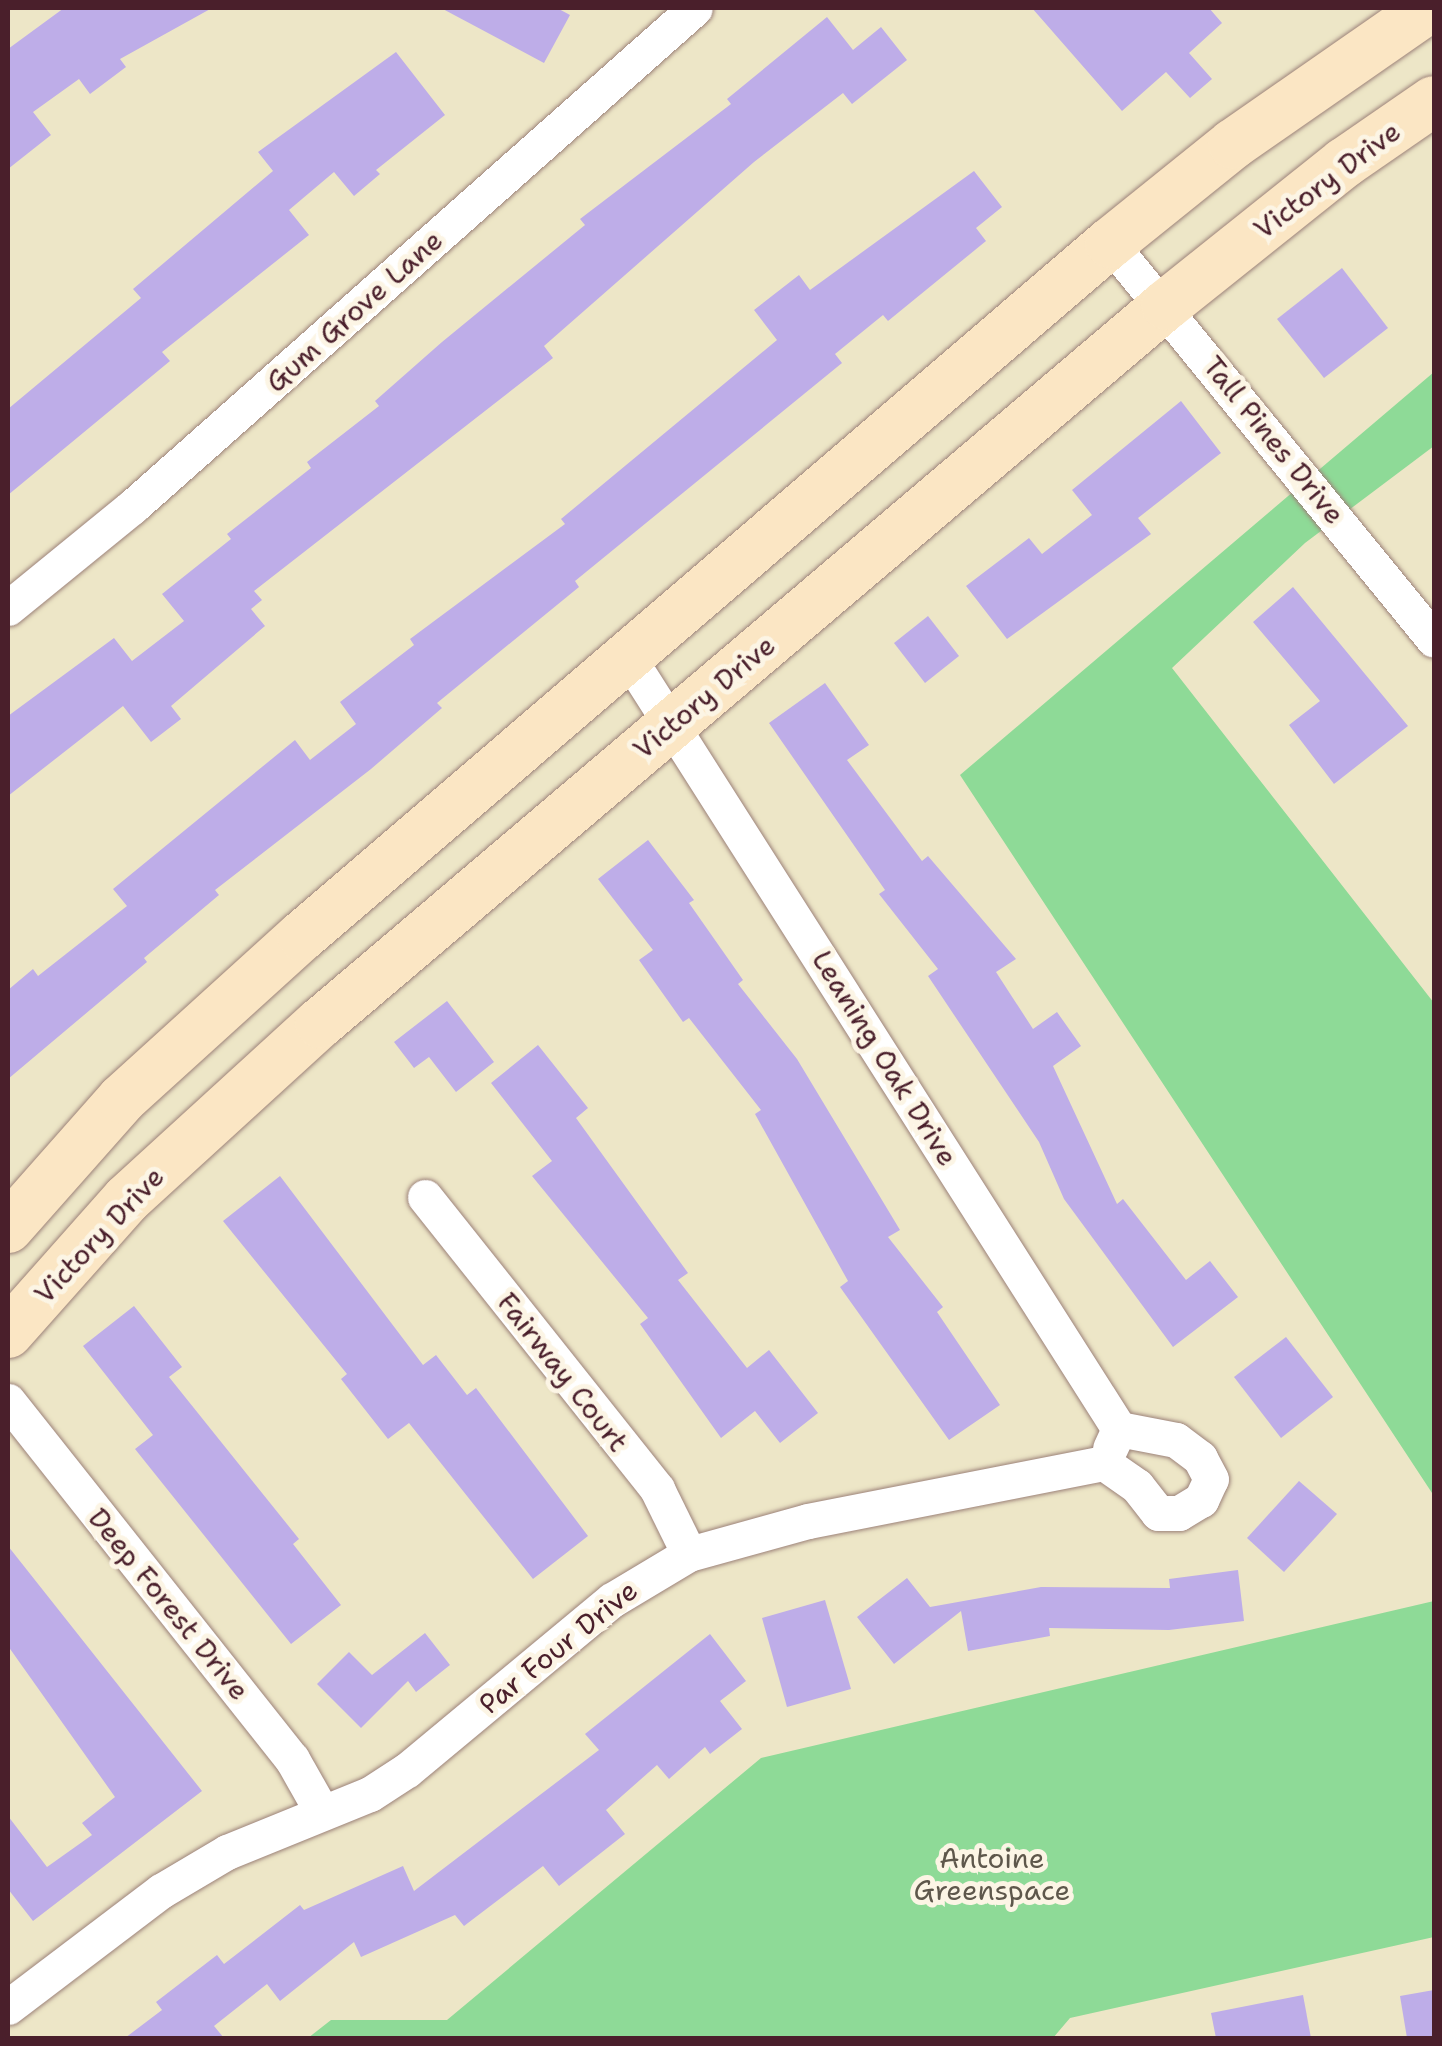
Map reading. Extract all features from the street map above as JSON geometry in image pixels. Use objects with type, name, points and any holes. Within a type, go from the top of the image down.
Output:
[{"type":"main road","points":[[8,1228],[122,1099],[1110,243],[1377,25],[1429,8]]},
{"type":"main road","name":"Victory Drive","points":[[8,1333],[140,1186],[320,1023],[1166,305],[1344,163],[1434,101]]},
{"type":"street","name":"Gum Grove Lane","points":[[8,608],[132,508],[695,8]]},
{"type":"street","name":"Tall Pines Drive","points":[[1110,243],[1166,305],[1434,640]]},
{"type":"street","name":"Leaning Oak Drive","points":[[628,658],[674,722],[1118,1429]]},
{"type":"street","name":"Fairway Court","points":[[426,1197],[657,1490],[689,1554]]},
{"type":"street","name":"Deep Forest Drive","points":[[8,1402],[292,1758],[322,1812]]},
{"type":"street","points":[[1118,1429],[1176,1440],[1200,1458],[1211,1479],[1201,1500],[1179,1513],[1158,1513],[1137,1486],[1104,1463],[1118,1429]]},
{"type":"street","name":"Par Four Drive","points":[[8,2007],[160,1891],[227,1852],[407,1770],[612,1600],[689,1554],[808,1521],[1104,1463]]},
{"type":"green space","points":[[1434,372],[1434,446],[1305,543],[1172,668],[1434,1003],[1434,1496],[960,775]]},
{"type":"green space","name":"Antoine Greenspace","points":[[1434,1601],[1434,1937],[1070,2018],[1053,2038],[308,2038],[331,2020],[447,2020],[761,1758]]},
{"type":"building","points":[[64,8],[212,8],[120,59],[126,67],[90,94],[79,79],[33,112],[51,135],[8,169],[8,49]]},
{"type":"building","points":[[441,8],[557,8],[570,15],[544,63]]},
{"type":"building","points":[[1032,8],[1209,8],[1222,23],[1189,53],[1212,79],[1190,98],[1166,72],[1122,111]]},
{"type":"building","points":[[827,17],[853,50],[881,27],[907,60],[852,104],[843,93],[754,162],[544,346],[553,358],[254,591],[262,600],[251,609],[265,626],[171,706],[181,719],[151,742],[123,706],[8,796],[8,716],[114,638],[132,661],[184,621],[162,594],[231,539],[227,534],[311,468],[307,462],[379,406],[375,401],[442,342],[585,225],[580,219],[731,104],[727,99]]},
{"type":"building","points":[[396,52],[445,115],[376,170],[380,174],[354,196],[334,172],[289,210],[309,235],[162,352],[170,361],[8,495],[8,409],[141,298],[133,289],[273,171],[258,152]]},
{"type":"building","points":[[974,171],[1002,207],[976,228],[986,241],[888,321],[883,315],[835,354],[842,363],[575,581],[579,587],[437,703],[442,708],[371,769],[215,890],[219,895],[144,958],[147,962],[8,1079],[8,990],[33,969],[38,976],[127,906],[113,889],[295,740],[310,760],[356,724],[340,702],[414,645],[410,639],[565,524],[561,519],[777,340],[754,310],[799,275],[810,290]]},
{"type":"building","points":[[1342,268],[1388,328],[1324,378],[1277,319]]},
{"type":"building","points":[[1181,401],[1221,453],[1138,518],[1151,534],[1007,639],[966,586],[1029,538],[1042,554],[1092,515],[1072,490]]},
{"type":"building","points":[[1293,587],[1408,726],[1334,784],[1289,725],[1320,701],[1253,622]]},
{"type":"building","points":[[928,616],[959,656],[925,683],[894,643]]},
{"type":"building","points":[[825,683],[869,745],[847,760],[922,861],[928,856],[1016,959],[996,972],[1033,1029],[1057,1012],[1081,1046],[1053,1066],[1117,1204],[1123,1199],[1186,1280],[1210,1261],[1238,1297],[1173,1347],[1064,1199],[1039,1142],[928,976],[938,969],[879,894],[885,890],[769,723]]},
{"type":"building","points":[[648,840],[694,900],[689,903],[743,980],[738,984],[797,1059],[900,1230],[888,1237],[943,1307],[937,1312],[1000,1405],[949,1440],[840,1287],[848,1281],[755,1114],[761,1110],[689,1018],[683,1022],[639,960],[653,950],[598,879]]},
{"type":"building","points":[[447,1001],[494,1062],[456,1092],[429,1057],[414,1068],[394,1042]]},
{"type":"building","points":[[538,1045],[588,1108],[576,1118],[688,1273],[678,1280],[747,1368],[769,1350],[818,1413],[780,1443],[755,1411],[721,1438],[640,1324],[648,1318],[532,1176],[552,1161],[491,1083]]},
{"type":"building","points":[[280,1176],[423,1365],[436,1355],[467,1395],[476,1388],[588,1536],[533,1579],[409,1423],[388,1439],[341,1379],[347,1374],[223,1221]]},
{"type":"building","points":[[134,1306],[182,1367],[169,1377],[299,1539],[293,1544],[341,1605],[291,1644],[135,1449],[153,1435],[83,1346]]},
{"type":"building","points":[[1286,1337],[1333,1397],[1281,1438],[1234,1377]]},
{"type":"building","points":[[1299,1481],[1337,1514],[1284,1572],[1247,1538]]},
{"type":"building","points":[[8,1546],[202,1791],[33,1921],[8,1889],[8,1816],[47,1867],[92,1835],[82,1823],[115,1797],[8,1646]]},
{"type":"building","points":[[1238,1570],[1244,1621],[1169,1630],[1049,1628],[1050,1636],[968,1651],[961,1611],[894,1664],[857,1617],[907,1578],[930,1607],[1041,1587],[1170,1588],[1169,1579]]},
{"type":"building","points":[[825,1600],[851,1689],[787,1707],[762,1618]]},
{"type":"building","points":[[425,1633],[450,1665],[416,1692],[408,1681],[361,1728],[317,1684],[349,1652],[372,1675]]},
{"type":"building","points":[[710,1634],[746,1681],[720,1701],[742,1729],[710,1754],[705,1747],[669,1779],[657,1765],[606,1810],[625,1834],[559,1886],[543,1866],[464,1926],[455,1915],[361,1957],[354,1942],[280,2001],[267,1984],[214,2026],[224,2038],[125,2038],[162,2010],[156,2002],[217,1955],[224,1964],[300,1905],[304,1910],[403,1866],[414,1891],[599,1750],[585,1734]]},
{"type":"building","points":[[1434,1990],[1434,2038],[1407,2038],[1400,1996]]},
{"type":"building","points":[[1303,1995],[1311,2038],[1216,2038],[1211,2013]]}]
